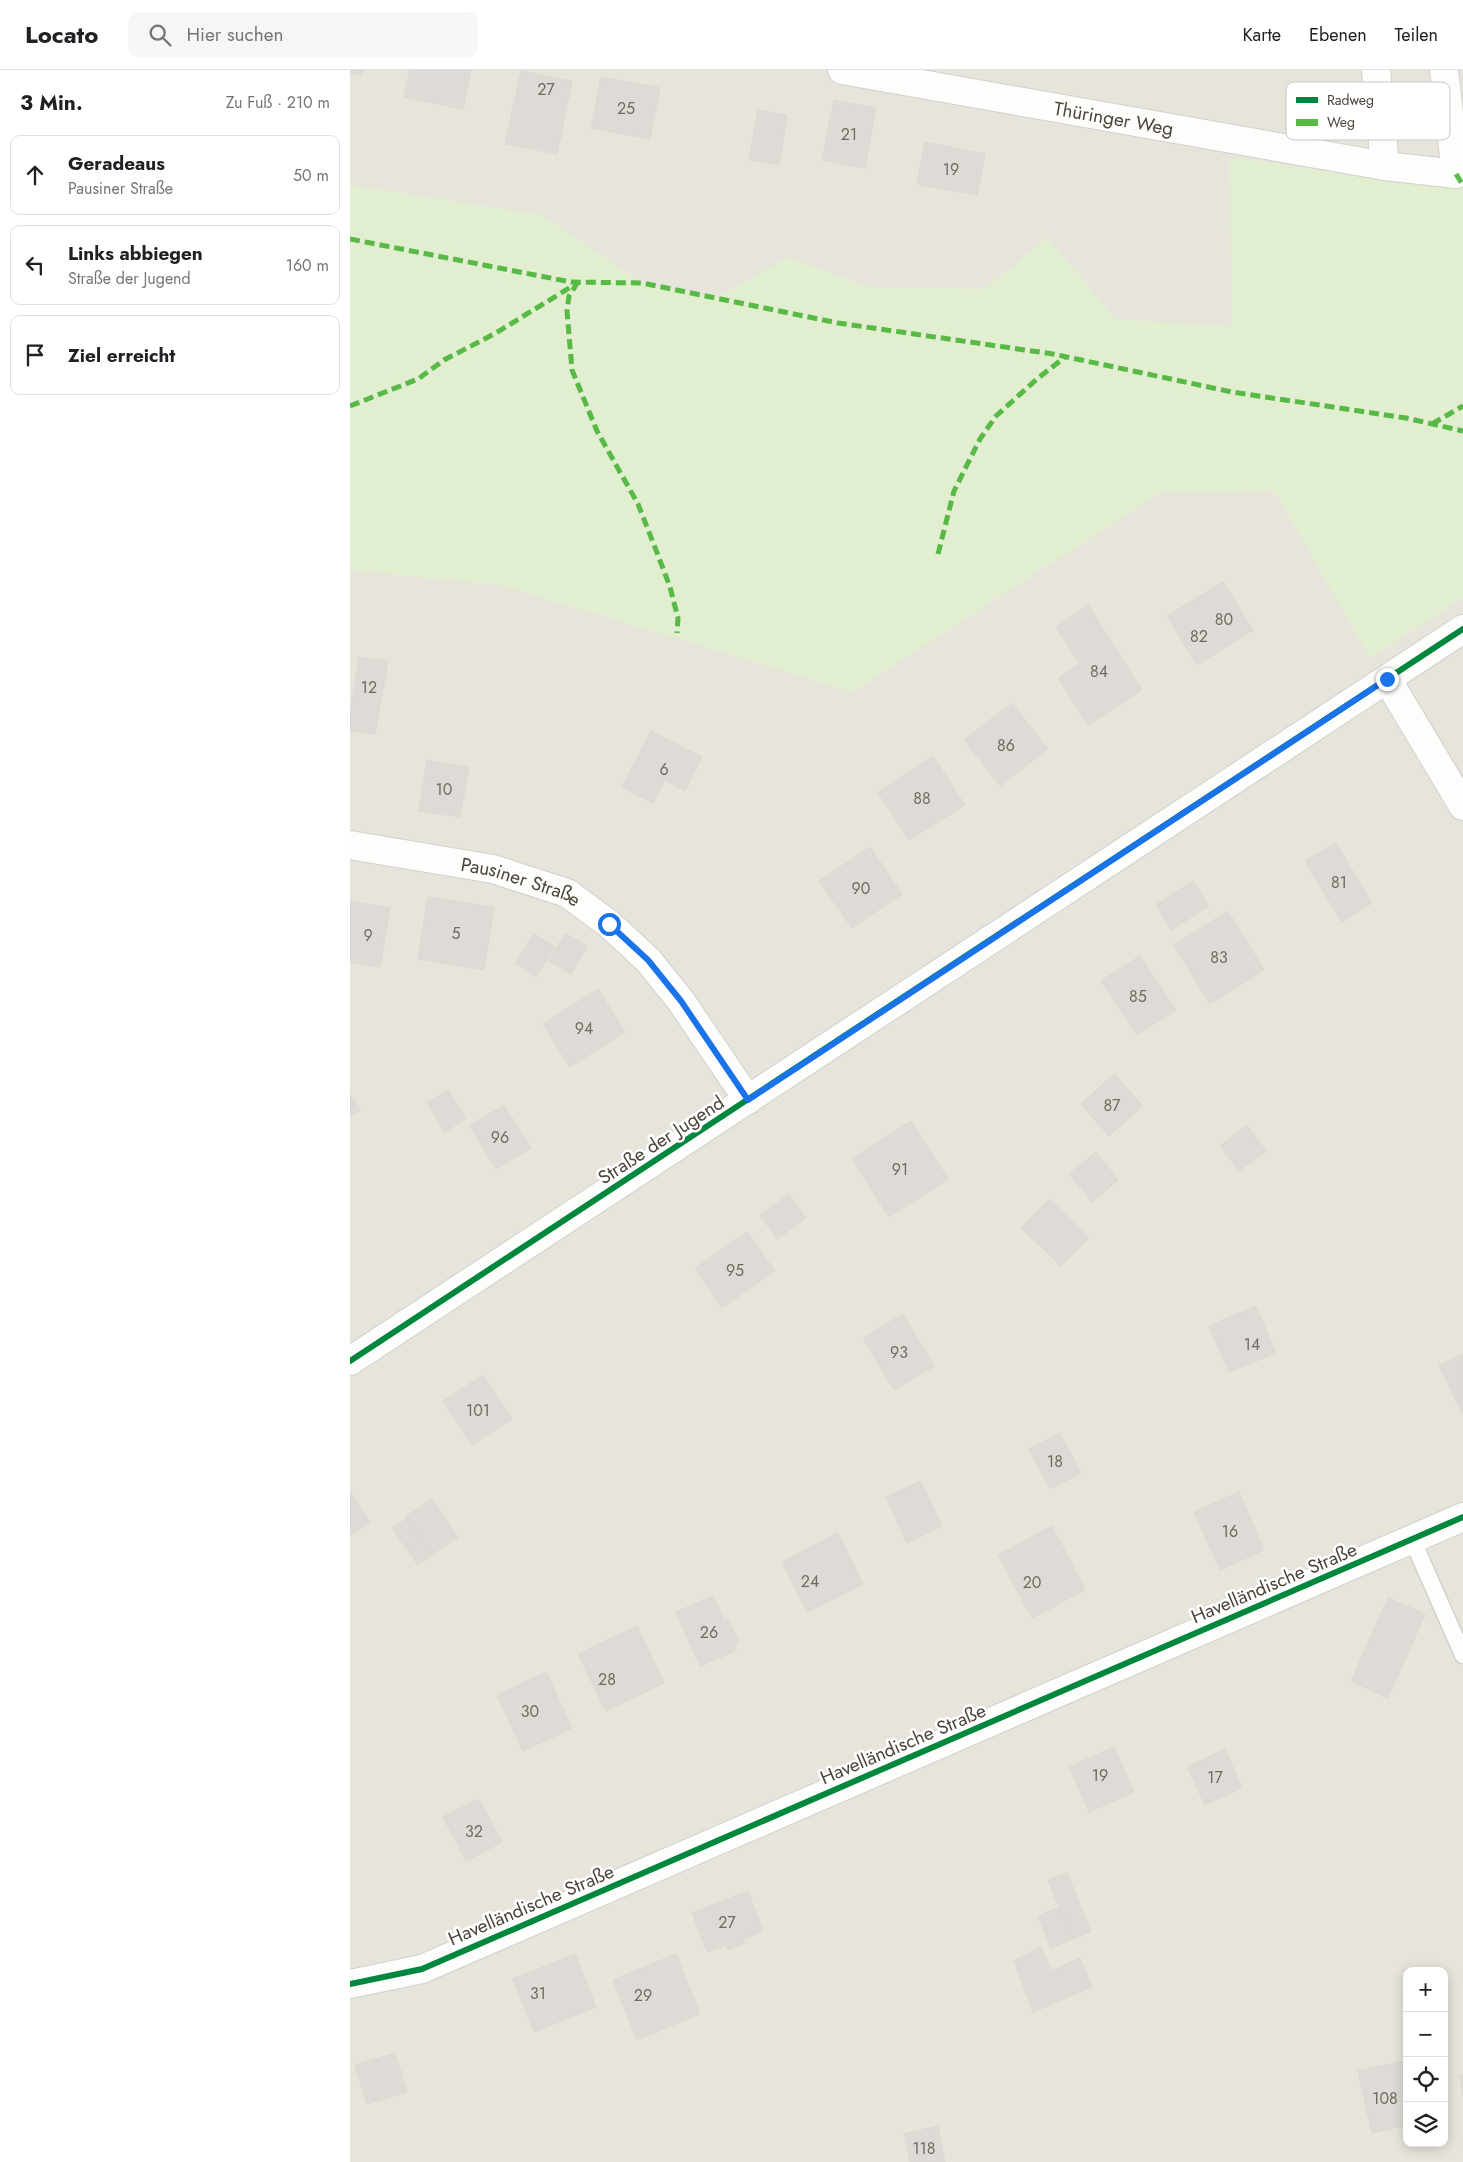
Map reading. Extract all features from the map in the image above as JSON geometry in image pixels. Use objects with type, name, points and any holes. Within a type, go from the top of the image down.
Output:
[{"type":"street","name":"Thüringer Weg","points":[[842,70],[1385,166],[1456,174],[1450,122]]},
{"type":"street","points":[[1383,140],[1385,166]]},
{"type":"street","name":"Straße der Jugend","points":[[350,1361],[1463,629]]},
{"type":"street","points":[[1387,679],[1463,806]]},
{"type":"street","name":"Pausiner Straße","points":[[350,845],[493,869],[567,893],[609,924],[648,960],[681,1001],[748,1100]]},
{"type":"street","name":"Havelländische Straße","points":[[350,1984],[422,1969],[1463,1517]]},
{"type":"lane","points":[[1412,1539],[1463,1655]]},
{"type":"shaded area","points":[[350,70],[1463,70],[1463,2162],[350,2162]]},
{"type":"green space","points":[[1230,157],[1463,190],[1463,598],[1370,658],[1275,492],[1160,493],[853,692],[500,585],[350,570],[350,185],[542,215],[642,283],[717,298],[788,257],[868,287],[985,289],[1047,237],[1116,319],[1232,327]]},
{"type":"building","points":[[350,70],[363,70],[362,75],[350,73]]},
{"type":"building","points":[[410,70],[471,70],[463,109],[404,97]]},
{"type":"building","points":[[521,71],[572,81],[557,154],[505,144]]},
{"type":"building","points":[[601,77],[660,88],[650,139],[591,128]]},
{"type":"building","points":[[834,100],[876,108],[865,168],[822,160]]},
{"type":"building","points":[[758,110],[787,115],[779,165],[749,160]]},
{"type":"building","points":[[925,142],[985,154],[977,195],[917,184]]},
{"type":"building","points":[[1223,582],[1253,630],[1197,665],[1167,616]]},
{"type":"building","points":[[1088,605],[1142,690],[1088,725],[1058,678],[1080,664],[1056,627]]},
{"type":"building","points":[[359,657],[388,661],[375,734],[350,731],[350,713]]},
{"type":"building","points":[[1012,703],[1048,749],[1000,786],[964,740]]},
{"type":"building","points":[[651,731],[702,757],[685,791],[665,780],[653,803],[622,787]]},
{"type":"building","points":[[933,756],[965,805],[909,840],[878,792]]},
{"type":"building","points":[[427,760],[469,767],[460,817],[419,811]]},
{"type":"building","points":[[1336,843],[1372,903],[1342,922],[1305,861]]},
{"type":"building","points":[[870,847],[902,894],[852,928],[819,881]]},
{"type":"building","points":[[1193,881],[1209,906],[1171,930],[1156,905]]},
{"type":"building","points":[[428,897],[494,907],[484,970],[418,959]]},
{"type":"building","points":[[350,901],[390,908],[380,967],[350,962]]},
{"type":"building","points":[[1228,911],[1264,970],[1210,1004],[1174,945]]},
{"type":"building","points":[[565,933],[587,946],[571,974],[549,961]]},
{"type":"building","points":[[534,934],[555,947],[536,977],[515,963]]},
{"type":"building","points":[[1140,956],[1176,1010],[1137,1035],[1101,981]]},
{"type":"building","points":[[598,989],[625,1032],[570,1067],[543,1024]]},
{"type":"building","points":[[1114,1074],[1143,1106],[1109,1136],[1081,1104]]},
{"type":"building","points":[[448,1090],[466,1118],[445,1132],[427,1103]]},
{"type":"building","points":[[350,1094],[361,1110],[350,1117]]},
{"type":"building","points":[[504,1105],[531,1148],[496,1169],[470,1126]]},
{"type":"building","points":[[911,1121],[948,1179],[889,1217],[852,1159]]},
{"type":"building","points":[[1247,1125],[1266,1151],[1239,1171],[1220,1146]]},
{"type":"building","points":[[1096,1152],[1118,1180],[1092,1202],[1069,1174]]},
{"type":"building","points":[[789,1194],[806,1218],[777,1239],[760,1215]]},
{"type":"building","points":[[1049,1199],[1089,1238],[1061,1266],[1021,1228]]},
{"type":"building","points":[[747,1232],[775,1271],[722,1308],[695,1268]]},
{"type":"building","points":[[1256,1306],[1276,1353],[1229,1372],[1209,1326]]},
{"type":"building","points":[[903,1314],[934,1366],[894,1390],[863,1338]]},
{"type":"building","points":[[1463,1354],[1463,1412],[1462,1413],[1439,1365]]},
{"type":"building","points":[[483,1375],[512,1419],[472,1445],[443,1401]]},
{"type":"building","points":[[1060,1433],[1081,1473],[1050,1489],[1029,1449]]},
{"type":"building","points":[[921,1481],[942,1526],[907,1543],[886,1497]]},
{"type":"building","points":[[350,1491],[370,1523],[350,1535]]},
{"type":"building","points":[[1239,1492],[1264,1550],[1220,1570],[1194,1512]]},
{"type":"building","points":[[432,1499],[458,1537],[431,1555],[405,1517]]},
{"type":"building","points":[[406,1519],[431,1555],[418,1565],[392,1528]]},
{"type":"building","points":[[1052,1526],[1085,1590],[1032,1618],[998,1555]]},
{"type":"building","points":[[838,1533],[863,1584],[807,1612],[782,1562]]},
{"type":"building","points":[[713,1596],[724,1621],[728,1619],[739,1643],[734,1645],[737,1650],[700,1666],[676,1612]]},
{"type":"building","points":[[1388,1598],[1425,1614],[1388,1698],[1351,1681]]},
{"type":"building","points":[[637,1626],[664,1683],[606,1711],[578,1654]]},
{"type":"building","points":[[546,1672],[572,1728],[523,1751],[497,1695]]},
{"type":"building","points":[[1114,1747],[1134,1792],[1089,1812],[1069,1767]]},
{"type":"building","points":[[1225,1749],[1242,1788],[1205,1805],[1187,1767]]},
{"type":"building","points":[[479,1799],[502,1842],[466,1861],[443,1817]]},
{"type":"building","points":[[1067,1873],[1091,1932],[1072,1939],[1048,1880]]},
{"type":"building","points":[[748,1891],[763,1931],[743,1939],[745,1943],[728,1950],[726,1945],[707,1952],[692,1913]]},
{"type":"building","points":[[1059,1907],[1072,1939],[1051,1948],[1038,1916]]},
{"type":"building","points":[[1041,1947],[1051,1971],[1080,1958],[1092,1987],[1033,2012],[1014,1961]]},
{"type":"building","points":[[575,1954],[596,2007],[534,2032],[513,1979]]},
{"type":"building","points":[[676,1954],[700,2014],[637,2040],[613,1980]]},
{"type":"building","points":[[395,2053],[407,2092],[367,2104],[355,2065]]},
{"type":"building","points":[[1403,2061],[1403,2126],[1372,2133],[1358,2071]]},
{"type":"building","points":[[1463,2074],[1463,2096],[1459,2075]]},
{"type":"building","points":[[938,2126],[945,2162],[910,2162],[904,2134]]},
{"type":"marked path","points":[[1456,174],[1463,185]]},
{"type":"marked path","points":[[350,239],[571,282],[642,283],[838,323],[1053,354],[1232,392],[1406,418],[1463,431]]},
{"type":"marked path","points":[[578,282],[569,296],[567,311],[572,370],[597,431],[638,504],[670,587],[678,618],[677,633]]},
{"type":"marked path","points":[[350,406],[418,379],[444,360],[496,333],[574,285]]},
{"type":"marked path","points":[[938,554],[954,491],[980,439],[996,416],[1065,357]]},
{"type":"marked path","points":[[1432,424],[1463,406]]},
{"type":"cycle path","points":[[350,1361],[1463,629]]},
{"type":"cycle path","points":[[350,1984],[422,1969],[1463,1517]]},
{"type":"route","points":[[609,924],[648,960],[681,1001],[748,1100],[1387,679]]}]
